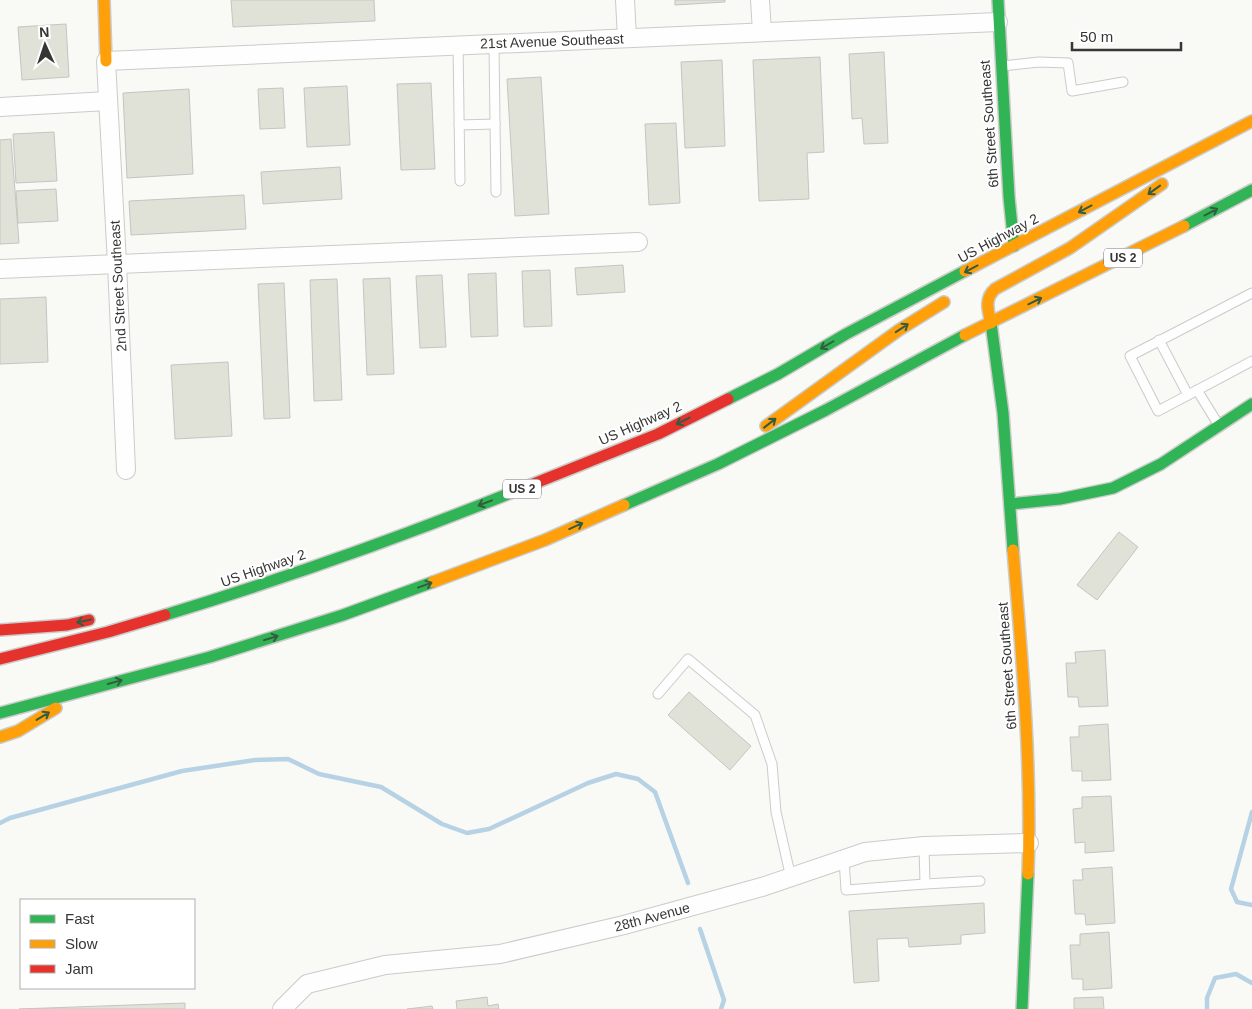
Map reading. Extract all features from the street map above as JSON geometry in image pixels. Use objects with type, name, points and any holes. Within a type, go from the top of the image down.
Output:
[{"type":"main road","points":[[104,0],[106,61]]},
{"type":"main road","name":"6th Street Southeast","points":[[998,0],[1000,66],[1014,246],[1012,259]]},
{"type":"main road","name":"6th Street Southeast","points":[[1022,1009],[1029,843],[1026,715],[1002,413],[987,305],[991,293],[1003,284],[1060,254],[1252,123]]},
{"type":"main road","name":"US Highway 2","points":[[0,659],[108,632],[236,593],[425,527],[658,434],[778,374],[846,334],[1252,123]]},
{"type":"main road","name":"US 2","points":[[0,713],[210,657],[343,615],[545,540],[718,464],[826,410],[991,323],[1144,248],[1252,190]]},
{"type":"main road","points":[[718,464],[843,369],[899,330],[955,296]]},
{"type":"main road","points":[[1010,504],[1060,499],[1113,488],[1161,464],[1252,404]]},
{"type":"main road","points":[[143,609],[236,593]]},
{"type":"main road","points":[[0,630],[68,625],[96,619]]},
{"type":"main road","points":[[0,737],[18,731],[84,691]]},
{"type":"street","points":[[625,0],[627,38]]},
{"type":"street","points":[[760,0],[762,32]]},
{"type":"street","name":"21st Avenue Southeast","points":[[106,61],[998,22]]},
{"type":"street","name":"2nd Street Southeast","points":[[106,61],[126,470]]},
{"type":"street","points":[[0,107],[108,101]]},
{"type":"street","points":[[0,268],[638,242]]},
{"type":"street","name":"28th Avenue","points":[[282,1009],[307,984],[385,965],[500,954],[624,925],[791,878],[865,852],[924,846],[1029,843]]},
{"type":"lane","points":[[494,44],[496,192]]},
{"type":"lane","points":[[458,45],[460,180]]},
{"type":"lane","points":[[1000,66],[1039,62],[1068,63],[1072,90],[1123,82]]},
{"type":"lane","points":[[459,125],[495,124]]},
{"type":"lane","points":[[1252,293],[1130,356],[1158,411],[1252,361]]},
{"type":"lane","points":[[1159,340],[1188,395]]},
{"type":"lane","points":[[1197,390],[1219,426]]},
{"type":"lane","points":[[658,694],[688,659],[755,715],[772,764],[776,812],[791,878]]},
{"type":"lane","points":[[924,846],[925,884]]},
{"type":"lane","points":[[844,860],[846,890],[980,881]]},
{"type":"building","points":[[231,0],[374,0],[375,21],[233,27]]},
{"type":"building","points":[[675,0],[725,0],[725,2],[675,5]]},
{"type":"building","points":[[66,24],[69,77],[22,80],[18,27]]},
{"type":"building","points":[[884,52],[888,143],[864,144],[862,118],[852,119],[849,54]]},
{"type":"building","points":[[820,57],[824,152],[807,153],[809,199],[759,201],[753,60]]},
{"type":"building","points":[[722,60],[725,146],[685,148],[681,62]]},
{"type":"building","points":[[541,77],[549,214],[515,216],[507,79]]},
{"type":"building","points":[[431,83],[435,169],[401,170],[397,84]]},
{"type":"building","points":[[347,86],[350,145],[307,147],[304,88]]},
{"type":"building","points":[[283,88],[285,128],[260,129],[258,89]]},
{"type":"building","points":[[189,89],[193,174],[127,178],[123,93]]},
{"type":"building","points":[[676,123],[680,203],[649,205],[645,124]]},
{"type":"building","points":[[54,132],[57,181],[16,183],[13,134]]},
{"type":"building","points":[[11,139],[19,243],[0,244],[0,140]]},
{"type":"building","points":[[340,167],[342,199],[263,204],[261,172]]},
{"type":"building","points":[[56,189],[58,221],[18,223],[16,191]]},
{"type":"building","points":[[244,195],[246,229],[131,235],[129,201]]},
{"type":"building","points":[[623,265],[625,292],[577,295],[575,268]]},
{"type":"building","points":[[550,270],[552,326],[524,327],[522,271]]},
{"type":"building","points":[[496,273],[498,336],[471,337],[468,274]]},
{"type":"building","points":[[442,275],[446,347],[420,348],[416,276]]},
{"type":"building","points":[[390,278],[394,374],[367,375],[363,279]]},
{"type":"building","points":[[337,279],[342,400],[314,401],[310,280]]},
{"type":"building","points":[[284,283],[290,418],[264,419],[258,284]]},
{"type":"building","points":[[46,297],[48,362],[0,364],[0,299]]},
{"type":"building","points":[[228,362],[232,436],[175,439],[171,365]]},
{"type":"building","points":[[1119,532],[1138,547],[1097,600],[1077,585]]},
{"type":"building","points":[[1105,650],[1108,706],[1079,707],[1078,697],[1068,697],[1066,663],[1076,663],[1075,652]]},
{"type":"building","points":[[689,692],[751,746],[730,770],[668,715]]},
{"type":"building","points":[[1108,724],[1111,780],[1082,781],[1082,771],[1072,771],[1070,737],[1079,737],[1079,726]]},
{"type":"building","points":[[1111,796],[1114,851],[1085,853],[1085,842],[1075,843],[1073,809],[1082,808],[1082,797]]},
{"type":"building","points":[[1112,867],[1115,923],[1086,925],[1085,914],[1075,914],[1073,880],[1083,880],[1082,869]]},
{"type":"building","points":[[984,903],[985,933],[961,935],[961,944],[909,947],[908,938],[877,939],[879,981],[854,983],[849,911]]},
{"type":"building","points":[[1109,932],[1112,988],[1083,990],[1083,979],[1072,979],[1070,945],[1080,945],[1080,934]]},
{"type":"building","points":[[487,997],[488,1006],[498,1004],[499,1009],[457,1009],[456,1001]]},
{"type":"building","points":[[1103,997],[1104,1009],[1074,1009],[1074,998]]},
{"type":"building","points":[[185,1003],[185,1009],[19,1009]]},
{"type":"building","points":[[432,1006],[433,1009],[407,1009]]},
{"type":"waterway","points":[[0,823],[10,818],[182,771],[255,760],[288,759],[319,774],[381,787],[442,824],[467,833],[489,829],[588,783],[616,774],[638,779],[655,792],[688,883]]},
{"type":"waterway","points":[[1252,812],[1231,889],[1237,902],[1252,905]]},
{"type":"waterway","points":[[700,929],[724,1000],[721,1009]]},
{"type":"waterway","points":[[1207,1009],[1207,998],[1215,978],[1236,974],[1252,983]]},
{"type":"traffic: fast","points":[[998,0],[1009,197],[1014,246]]},
{"type":"traffic: fast","points":[[1184,226],[1252,190]]},
{"type":"traffic: fast","points":[[728,399],[778,374],[846,334],[965,271]]},
{"type":"traffic: fast","points":[[991,323],[1003,413],[1013,550]]},
{"type":"traffic: fast","points":[[624,505],[718,464],[826,410],[965,335]]},
{"type":"traffic: fast","points":[[1010,504],[1060,499],[1113,488],[1161,464],[1252,404]]},
{"type":"traffic: fast","points":[[165,615],[340,557],[427,526],[513,492]]},
{"type":"traffic: fast","points":[[0,713],[210,657],[343,615],[433,582]]},
{"type":"traffic: fast","points":[[1022,1009],[1028,874]]},
{"type":"traffic: slow","points":[[104,0],[106,61]]},
{"type":"traffic: slow","points":[[965,271],[1252,121]]},
{"type":"traffic: slow","points":[[991,323],[988,301],[995,289],[1070,248],[1162,184]]},
{"type":"traffic: slow","points":[[965,335],[1184,226]]},
{"type":"traffic: slow","points":[[766,426],[899,330],[944,302]]},
{"type":"traffic: slow","points":[[433,582],[545,540],[624,505]]},
{"type":"traffic: slow","points":[[1013,550],[1023,672],[1029,793],[1028,874]]},
{"type":"traffic: slow","points":[[0,737],[18,731],[56,708]]},
{"type":"traffic: jam","points":[[513,492],[658,434],[728,399]]},
{"type":"traffic: jam","points":[[0,659],[108,632],[165,615]]},
{"type":"traffic: jam","points":[[0,630],[67,625],[89,620]]}]
